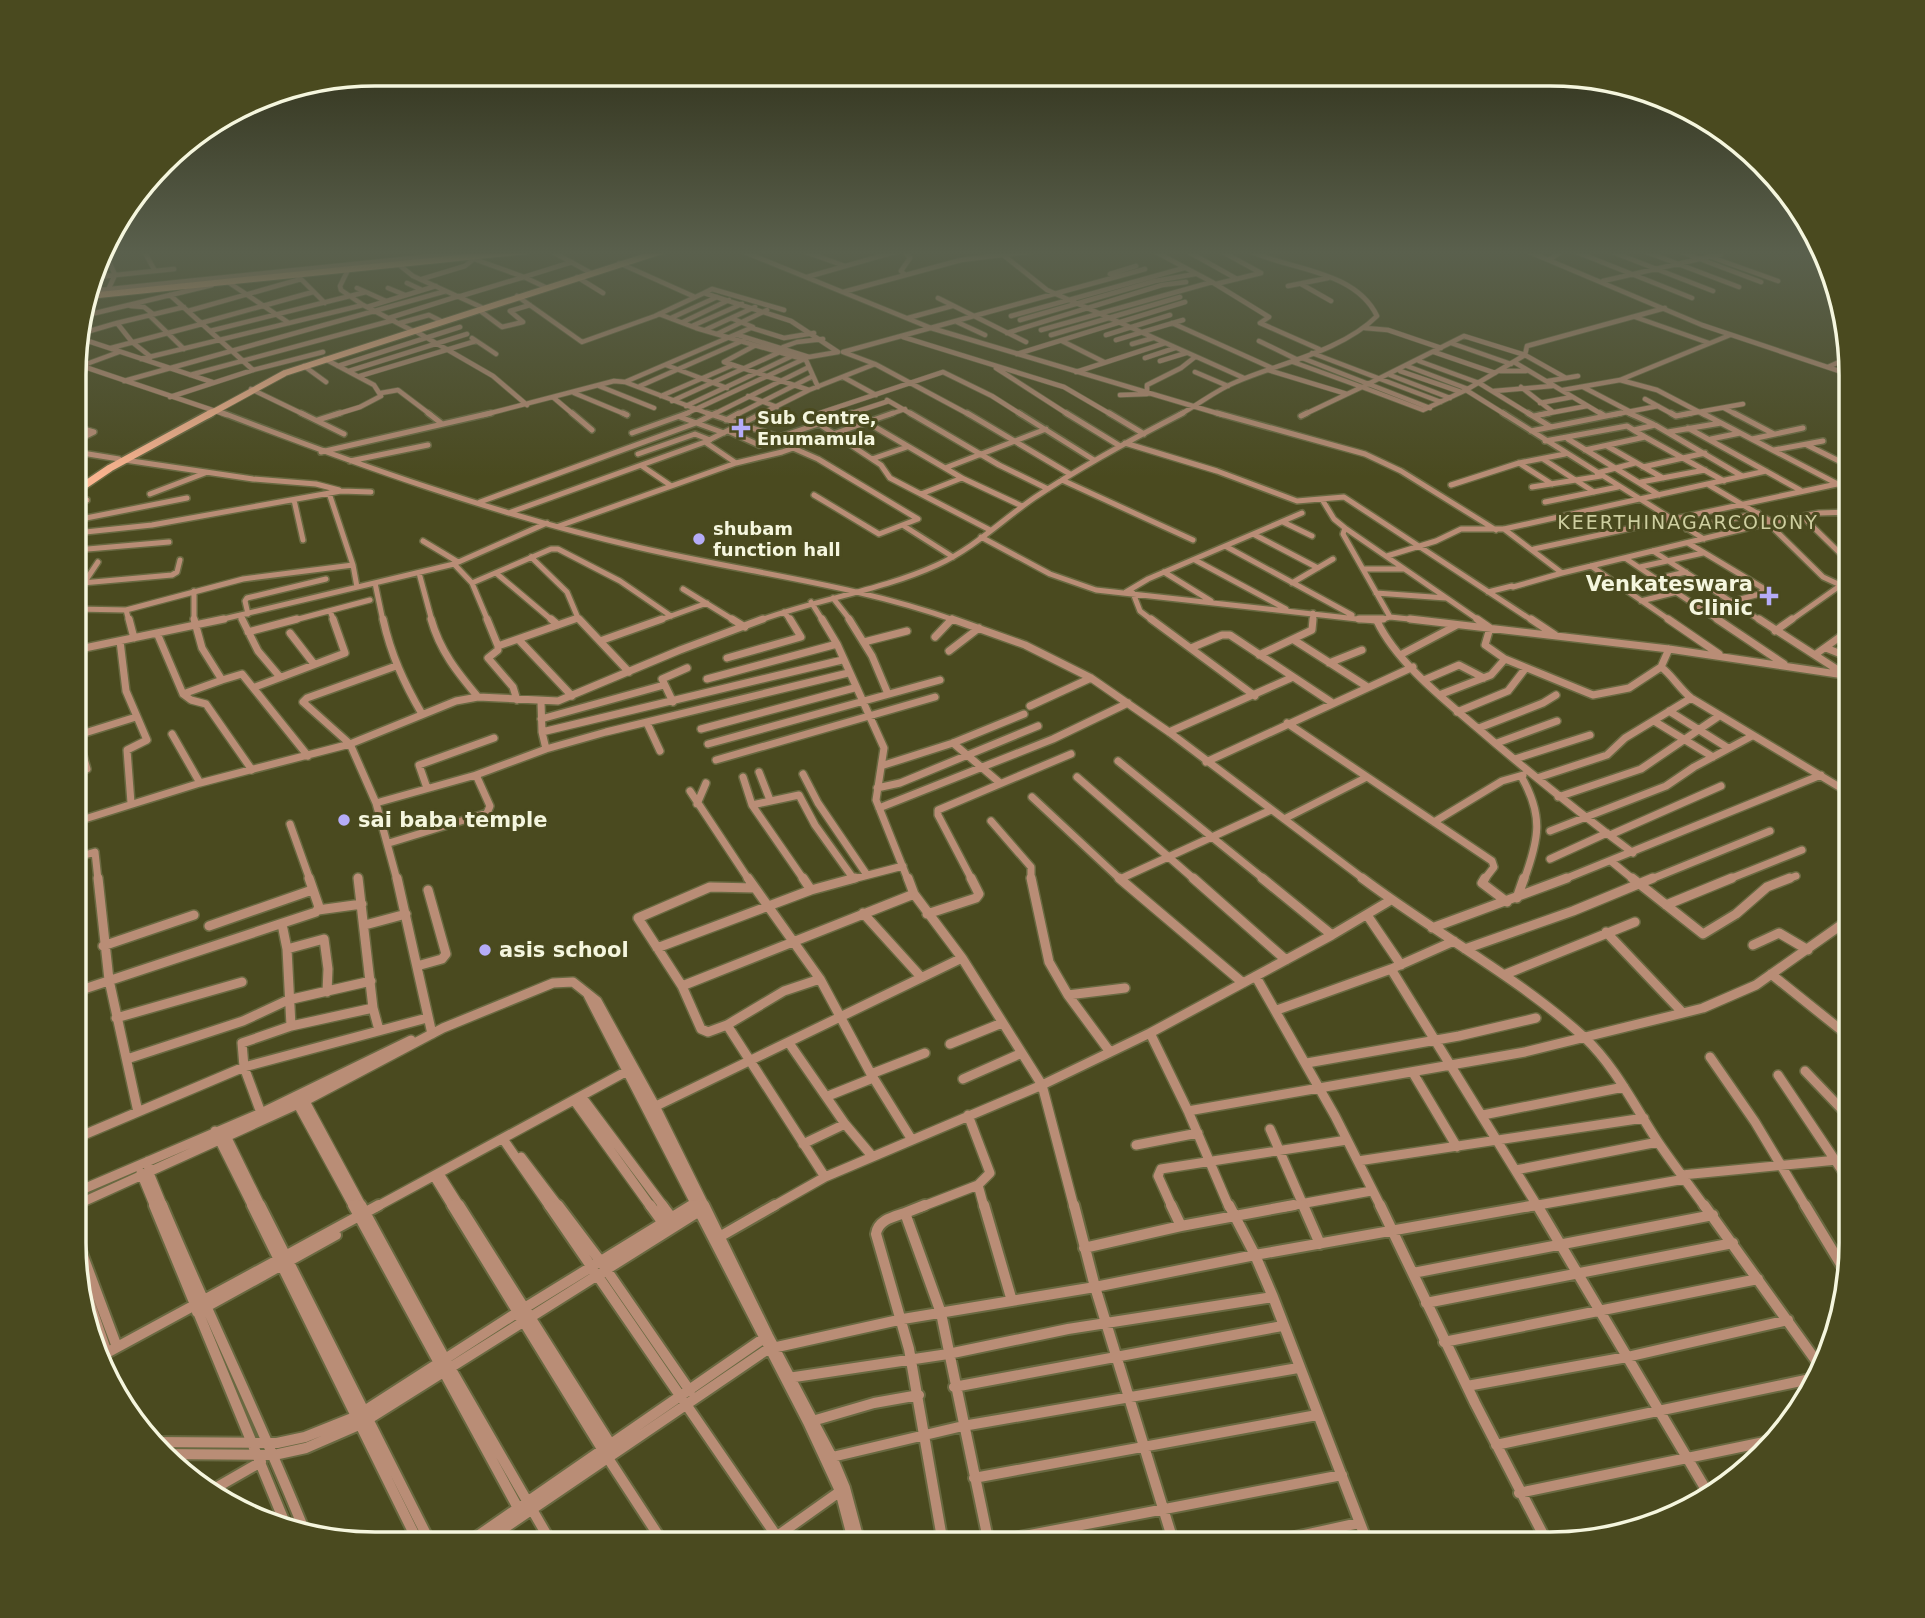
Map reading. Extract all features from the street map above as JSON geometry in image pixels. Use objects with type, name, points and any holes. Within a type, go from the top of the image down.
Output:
[{"type":"main road","points":[[413,330],[423,327]]},
{"type":"main road","points":[[86,483],[122,460],[290,369],[426,327]]},
{"type":"main road","points":[[252,390],[326,356]]},
{"type":"street","points":[[89,332],[106,327]]},
{"type":"street","points":[[120,327],[132,342],[150,357]]},
{"type":"street","points":[[163,327],[184,349]]},
{"type":"street","points":[[110,348],[192,327]]},
{"type":"street","points":[[204,327],[253,370]]},
{"type":"street","points":[[210,331],[227,327]]},
{"type":"street","points":[[141,359],[277,327]]},
{"type":"street","points":[[124,381],[164,367],[324,327]]},
{"type":"street","points":[[190,375],[366,327]]},
{"type":"street","points":[[407,327],[506,386],[523,398],[527,405]]},
{"type":"street","points":[[338,366],[460,327],[496,354]]},
{"type":"street","points":[[560,327],[582,342],[625,327]]},
{"type":"street","points":[[692,327],[809,357],[840,352],[936,327]]},
{"type":"street","points":[[705,331],[714,327]]},
{"type":"street","points":[[717,334],[733,327]]},
{"type":"street","points":[[803,327],[840,352],[875,364],[909,382],[1016,440],[1070,474]]},
{"type":"street","points":[[928,327],[1147,394],[1365,454],[1401,471],[1496,530]]},
{"type":"street","points":[[967,327],[985,335]]},
{"type":"street","points":[[994,327],[1026,342]]},
{"type":"street","points":[[1007,333],[1026,327]]},
{"type":"street","points":[[1033,327],[1104,362]]},
{"type":"street","points":[[1041,330],[1053,327]]},
{"type":"street","points":[[1051,335],[1080,327]]},
{"type":"street","points":[[1016,354],[1108,327]]},
{"type":"street","points":[[1106,335],[1131,327],[1244,378]]},
{"type":"street","points":[[1116,341],[1160,327]]},
{"type":"street","points":[[1179,327],[1270,369],[1348,394]]},
{"type":"street","points":[[1268,327],[1319,349]]},
{"type":"street","points":[[1259,341],[1360,388],[1417,410],[1430,408],[1513,363],[1525,355],[1529,344],[1593,327]]},
{"type":"street","points":[[1661,327],[1710,344]]},
{"type":"street","points":[[1710,327],[1839,371]]},
{"type":"street","points":[[272,328],[283,337]]},
{"type":"street","points":[[625,382],[752,328],[784,338],[815,333]]},
{"type":"street","points":[[86,818],[201,783],[350,744],[456,701],[478,697],[541,702],[572,696],[680,650],[745,626],[811,602],[855,593],[910,576],[953,557],[1022,506],[1122,444],[1195,407],[1244,378],[1298,360],[1365,328],[1388,330],[1441,348]]},
{"type":"street","points":[[298,333],[338,366],[360,376],[381,393],[398,390],[441,424]]},
{"type":"street","points":[[349,370],[467,334]]},
{"type":"street","points":[[738,334],[804,359],[818,387]]},
{"type":"street","points":[[1301,416],[1419,361],[1467,335],[1525,355],[1566,378]]},
{"type":"street","points":[[1563,390],[1620,380],[1730,335]]},
{"type":"street","points":[[901,337],[1064,387],[1144,434]]},
{"type":"street","points":[[1132,344],[1154,338]]},
{"type":"street","points":[[672,401],[746,369],[797,342],[823,339]]},
{"type":"street","points":[[88,340],[213,383]]},
{"type":"street","points":[[360,376],[476,341]]},
{"type":"street","points":[[639,386],[741,341]]},
{"type":"street","points":[[1076,372],[1166,343]]},
{"type":"street","points":[[1451,343],[1513,363],[1605,416]]},
{"type":"street","points":[[755,345],[723,360],[809,390]]},
{"type":"street","points":[[1144,358],[1176,348]]},
{"type":"street","points":[[86,363],[120,352]]},
{"type":"street","points":[[1434,352],[1497,372],[1528,371]]},
{"type":"street","points":[[1160,361],[1187,353]]},
{"type":"street","points":[[1312,353],[1441,402]]},
{"type":"street","points":[[170,397],[253,370],[326,356]]},
{"type":"street","points":[[685,406],[792,356]]},
{"type":"street","points":[[1147,394],[1144,389],[1147,386],[1181,368],[1195,357]]},
{"type":"street","points":[[645,441],[632,433],[697,410],[804,359]]},
{"type":"street","points":[[1298,360],[1430,408]]},
{"type":"street","points":[[1419,361],[1479,383],[1552,427]]},
{"type":"street","points":[[1828,367],[1839,362]]},
{"type":"street","points":[[510,512],[707,441],[809,390],[875,364]]},
{"type":"street","points":[[666,365],[777,407]]},
{"type":"street","points":[[661,396],[734,365]]},
{"type":"street","points":[[992,365],[1016,383],[1122,444],[1217,471],[1297,501],[1323,501],[1337,496],[1344,497],[1558,636]]},
{"type":"street","points":[[304,366],[326,382]]},
{"type":"street","points":[[1407,366],[1465,390],[1704,539]]},
{"type":"street","points":[[86,368],[213,410],[321,452],[559,527],[635,547],[855,593],[952,619],[1025,645],[1091,678],[1168,732],[1391,900],[1506,974],[1586,1039],[1624,1087],[1658,1142],[1815,1359]]},
{"type":"street","points":[[479,503],[696,423],[809,368]]},
{"type":"street","points":[[1399,370],[1465,390]]},
{"type":"street","points":[[820,413],[909,382],[946,373],[992,396],[1094,460]]},
{"type":"street","points":[[1195,373],[1228,386]]},
{"type":"street","points":[[1390,375],[1450,398]]},
{"type":"street","points":[[726,420],[813,376]]},
{"type":"street","points":[[1547,381],[1578,376]]},
{"type":"street","points":[[843,377],[905,409],[999,466],[1048,489]]},
{"type":"street","points":[[321,452],[527,405],[618,380],[685,406],[779,437],[889,401]]},
{"type":"street","points":[[1620,380],[1657,390],[1837,484]]},
{"type":"street","points":[[1493,391],[1541,385],[1557,387]]},
{"type":"street","points":[[598,386],[654,408]]},
{"type":"street","points":[[1521,387],[1553,412]]},
{"type":"street","points":[[1583,387],[1742,476]]},
{"type":"street","points":[[252,390],[344,434]]},
{"type":"street","points":[[318,421],[368,404],[380,398],[381,393]]},
{"type":"street","points":[[574,393],[627,415]]},
{"type":"street","points":[[1120,395],[1147,394]]},
{"type":"street","points":[[1540,403],[1573,397]]},
{"type":"street","points":[[554,398],[592,430]]},
{"type":"street","points":[[1645,399],[1676,416]]},
{"type":"street","points":[[1662,418],[1743,404]]},
{"type":"street","points":[[1533,416],[1588,406]]},
{"type":"street","points":[[1531,431],[1658,406]]},
{"type":"street","points":[[1501,412],[1520,408]]},
{"type":"street","points":[[1724,408],[1774,435]]},
{"type":"street","points":[[559,527],[670,485],[793,448],[905,409]]},
{"type":"street","points":[[680,416],[760,445]]},
{"type":"street","points":[[1587,420],[1602,431]]},
{"type":"street","points":[[1667,432],[1721,423]]},
{"type":"street","points":[[819,424],[881,465],[890,478],[990,530]]},
{"type":"street","points":[[1633,430],[1654,425]]},
{"type":"street","points":[[1545,441],[1627,426],[1724,481]]},
{"type":"street","points":[[875,427],[962,478],[1022,506]]},
{"type":"street","points":[[1688,428],[1800,490]]},
{"type":"street","points":[[1752,439],[1803,428]]},
{"type":"street","points":[[946,468],[1046,429]]},
{"type":"street","points":[[1710,439],[1740,433]]},
{"type":"street","points":[[638,454],[697,434],[736,463]]},
{"type":"street","points":[[1451,485],[1518,463],[1646,437]]},
{"type":"street","points":[[1567,438],[1659,495]]},
{"type":"street","points":[[1774,451],[1824,441]]},
{"type":"street","points":[[1807,444],[1839,460]]},
{"type":"street","points":[[348,461],[428,445]]},
{"type":"street","points":[[1606,446],[1662,478]]},
{"type":"street","points":[[872,459],[907,447]]},
{"type":"street","points":[[793,448],[818,459],[918,519],[879,534],[814,495]]},
{"type":"street","points":[[1643,467],[1705,453]]},
{"type":"street","points":[[86,454],[316,485],[341,491]]},
{"type":"street","points":[[1543,458],[1594,492]]},
{"type":"street","points":[[1518,463],[1552,484]]},
{"type":"street","points":[[1532,487],[1577,480],[1635,463]]},
{"type":"street","points":[[642,466],[670,485]]},
{"type":"street","points":[[1641,482],[1706,470]]},
{"type":"street","points":[[1387,556],[1461,529],[1504,529],[1766,471]]},
{"type":"street","points":[[150,494],[207,472]]},
{"type":"street","points":[[921,494],[962,478]]},
{"type":"street","points":[[1062,480],[1193,540]]},
{"type":"street","points":[[1534,549],[1837,484]]},
{"type":"street","points":[[1708,485],[1758,513],[1823,577],[1839,585]]},
{"type":"street","points":[[1545,502],[1618,487]]},
{"type":"street","points":[[86,532],[152,525],[341,491],[371,492]]},
{"type":"street","points":[[329,493],[354,565],[357,587]]},
{"type":"street","points":[[86,518],[187,498]]},
{"type":"street","points":[[294,500],[303,540]]},
{"type":"street","points":[[1323,501],[1334,519],[1345,528],[1489,628]]},
{"type":"street","points":[[1488,592],[1770,523],[1839,512]]},
{"type":"street","points":[[1129,592],[1164,572],[1302,513]]},
{"type":"street","points":[[1686,529],[1758,513]]},
{"type":"street","points":[[1803,517],[1839,552]]},
{"type":"street","points":[[1283,522],[1312,536]]},
{"type":"street","points":[[86,648],[248,614],[456,563],[547,523]]},
{"type":"street","points":[[904,526],[953,557]]},
{"type":"street","points":[[1345,528],[1343,534],[1390,617]]},
{"type":"street","points":[[1504,529],[1534,549],[1562,573]]},
{"type":"street","points":[[1255,535],[1318,568]]},
{"type":"street","points":[[981,537],[1058,578],[1096,590],[1377,621],[1390,617],[1459,624],[1669,649],[1839,674]]},
{"type":"street","points":[[423,541],[456,563],[472,583],[498,646],[498,650],[488,658],[513,687],[517,700]]},
{"type":"street","points":[[86,549],[169,542]]},
{"type":"street","points":[[1688,543],[1763,588],[1759,594],[1735,603],[1702,609]]},
{"type":"street","points":[[1227,547],[1357,618]]},
{"type":"street","points":[[472,583],[551,549],[569,552],[636,590],[671,616]]},
{"type":"street","points":[[1653,551],[1839,669]]},
{"type":"street","points":[[1639,568],[1704,552]]},
{"type":"street","points":[[531,558],[558,583],[573,603],[578,618],[629,672]]},
{"type":"street","points":[[1625,558],[1787,667]]},
{"type":"street","points":[[1292,583],[1333,559]]},
{"type":"street","points":[[86,583],[172,575],[177,572],[180,560]]},
{"type":"street","points":[[1195,560],[1292,612]]},
{"type":"street","points":[[86,578],[98,562]]},
{"type":"street","points":[[86,609],[126,610],[243,579],[354,565]]},
{"type":"street","points":[[1591,566],[1722,656]]},
{"type":"street","points":[[1363,569],[1407,569]]},
{"type":"street","points":[[1164,572],[1215,604]]},
{"type":"street","points":[[1656,579],[1686,572]]},
{"type":"street","points":[[419,573],[437,640],[449,662],[478,697]]},
{"type":"street","points":[[496,573],[558,625]]},
{"type":"street","points":[[248,614],[245,601],[247,598],[326,579]]},
{"type":"street","points":[[375,583],[396,666],[422,714]]},
{"type":"street","points":[[1776,631],[1839,586]]},
{"type":"street","points":[[683,589],[745,626]]},
{"type":"street","points":[[194,591],[192,625],[201,647],[222,680]]},
{"type":"street","points":[[1129,592],[1139,611],[1255,696]]},
{"type":"street","points":[[1641,601],[1676,592]]},
{"type":"street","points":[[1377,593],[1448,598]]},
{"type":"street","points":[[833,598],[864,642],[884,680],[888,694]]},
{"type":"street","points":[[248,632],[370,600]]},
{"type":"street","points":[[811,602],[837,644],[854,688],[884,748],[884,765],[877,788],[879,808],[914,894],[962,958],[1042,1085],[1095,1287],[1170,1532]]},
{"type":"street","points":[[600,641],[707,603]]},
{"type":"street","points":[[126,610],[134,638]]},
{"type":"street","points":[[255,687],[346,652],[330,611]]},
{"type":"street","points":[[727,659],[800,637],[800,632],[784,612]]},
{"type":"street","points":[[1259,655],[1312,630],[1313,613]]},
{"type":"street","points":[[240,615],[258,651],[280,677]]},
{"type":"street","points":[[498,646],[578,618]]},
{"type":"street","points":[[935,637],[952,619]]},
{"type":"street","points":[[1377,621],[1385,638],[1438,695],[1515,759],[1525,774],[1533,793],[1540,824],[1539,836],[1517,898]]},
{"type":"street","points":[[1402,654],[1459,624]]},
{"type":"street","points":[[949,651],[979,628]]},
{"type":"street","points":[[1489,628],[1485,645],[1505,659],[1593,695],[1629,688],[1661,667],[1669,649]]},
{"type":"street","points":[[864,642],[907,631]]},
{"type":"street","points":[[157,633],[183,694],[191,700],[206,704],[252,770]]},
{"type":"street","points":[[290,633],[314,664]]},
{"type":"street","points":[[1191,648],[1225,634],[1331,702]]},
{"type":"street","points":[[1815,654],[1839,638]]},
{"type":"street","points":[[519,640],[572,696]]},
{"type":"street","points":[[1294,640],[1366,686]]},
{"type":"street","points":[[120,641],[126,691],[147,741],[127,750],[131,803]]},
{"type":"street","points":[[707,679],[837,644]]},
{"type":"street","points":[[1826,648],[1839,653]]},
{"type":"street","points":[[1329,663],[1362,650]]},
{"type":"street","points":[[1438,695],[1491,676],[1505,659]]},
{"type":"street","points":[[542,732],[842,660]]},
{"type":"street","points":[[1424,680],[1459,665],[1484,678]]},
{"type":"street","points":[[396,666],[304,700],[304,704],[350,744],[376,803],[389,843],[431,1032]]},
{"type":"street","points":[[1206,762],[1331,702],[1413,667]]},
{"type":"street","points":[[1661,667],[1668,672],[1674,684],[1691,698],[1839,786]]},
{"type":"street","points":[[673,702],[664,685],[664,677],[687,668]]},
{"type":"street","points":[[1457,712],[1508,691],[1525,669]]},
{"type":"street","points":[[376,803],[475,775],[547,749],[848,673]]},
{"type":"street","points":[[183,694],[242,674],[308,756]]},
{"type":"street","points":[[1030,706],[1091,678]]},
{"type":"street","points":[[1168,732],[1291,678]]},
{"type":"street","points":[[708,744],[940,680]]},
{"type":"street","points":[[541,719],[664,685]]},
{"type":"street","points":[[701,729],[854,688]]},
{"type":"street","points":[[1479,728],[1543,703],[1556,695]]},
{"type":"street","points":[[716,760],[935,697]]},
{"type":"street","points":[[1537,778],[1607,755],[1625,738],[1691,698]]},
{"type":"street","points":[[541,702],[542,732],[547,749]]},
{"type":"street","points":[[879,808],[1053,739],[1128,703]]},
{"type":"street","points":[[1669,712],[1728,748]]},
{"type":"street","points":[[884,765],[953,743],[1024,714]]},
{"type":"street","points":[[1558,797],[1641,769],[1719,716]]},
{"type":"street","points":[[86,730],[136,717]]},
{"type":"street","points":[[1497,743],[1557,721]]},
{"type":"street","points":[[1654,721],[1713,757]]},
{"type":"street","points":[[648,723],[660,751]]},
{"type":"street","points":[[1287,723],[1494,863],[1482,883],[1507,902]]},
{"type":"street","points":[[877,788],[900,783],[1038,726]]},
{"type":"street","points":[[172,734],[201,783]]},
{"type":"street","points":[[1515,759],[1590,735]]},
{"type":"street","points":[[1550,831],[1666,786],[1752,736]]},
{"type":"street","points":[[427,788],[419,765],[494,738]]},
{"type":"street","points":[[953,743],[1000,782]]},
{"type":"street","points":[[927,914],[976,898],[979,894],[938,815],[939,810],[1071,754]]},
{"type":"street","points":[[1118,761],[1332,935]]},
{"type":"street","points":[[759,772],[770,800]]},
{"type":"street","points":[[803,774],[818,803],[867,875]]},
{"type":"street","points":[[1434,821],[1502,781],[1525,774],[1537,778],[1633,853]]},
{"type":"street","points":[[389,843],[487,813],[491,806],[475,775]]},
{"type":"street","points":[[1432,928],[1612,862],[1821,775]]},
{"type":"street","points":[[743,777],[752,805],[811,890]]},
{"type":"street","points":[[1284,819],[1367,777]]},
{"type":"street","points":[[1077,778],[1286,960]]},
{"type":"street","points":[[697,804],[706,783]]},
{"type":"street","points":[[1550,859],[1721,786]]},
{"type":"street","points":[[690,792],[820,979],[872,1076],[912,1139]]},
{"type":"street","points":[[752,805],[799,795],[815,825],[853,878]]},
{"type":"street","points":[[1032,797],[1120,879],[1243,983]]},
{"type":"street","points":[[1120,879],[1271,810]]},
{"type":"street","points":[[991,821],[1031,867],[1033,898],[1049,962],[1068,995],[1110,1052]]},
{"type":"street","points":[[290,824],[318,909]]},
{"type":"street","points":[[1465,949],[1516,933],[1770,831]]},
{"type":"street","points":[[1666,905],[1802,850]]},
{"type":"street","points":[[86,855],[95,852],[103,946],[116,1018],[138,1112]]},
{"type":"street","points":[[1612,862],[1703,934],[1736,914],[1767,887],[1796,876]]},
{"type":"street","points":[[657,948],[811,890],[904,866]]},
{"type":"street","points":[[358,878],[373,1008],[379,1030]]},
{"type":"street","points":[[755,888],[710,887],[641,914],[638,919],[682,986],[703,1030],[708,1032],[727,1025],[784,990],[820,979]]},
{"type":"street","points":[[209,926],[312,890]]},
{"type":"street","points":[[416,966],[442,959],[446,954],[428,890]]},
{"type":"street","points":[[682,986],[914,894]]},
{"type":"street","points":[[716,1239],[825,1177],[1042,1085],[1150,1033],[1256,977],[1391,900]]},
{"type":"street","points":[[86,988],[282,924],[318,909],[362,904]]},
{"type":"street","points":[[863,913],[921,977]]},
{"type":"street","points":[[365,925],[406,914]]},
{"type":"street","points":[[103,946],[194,915]]},
{"type":"street","points":[[1367,915],[1401,965]]},
{"type":"street","points":[[1506,974],[1635,922]]},
{"type":"street","points":[[282,924],[291,999],[291,1026]]},
{"type":"street","points":[[1188,1111],[1452,1067],[1586,1039],[1728,999],[1772,974],[1839,927]]},
{"type":"street","points":[[1606,932],[1682,1012]]},
{"type":"street","points":[[1753,945],[1779,933],[1808,950]]},
{"type":"street","points":[[286,949],[324,939],[328,969],[327,992]]},
{"type":"street","points":[[1277,1010],[1391,969],[1454,942]]},
{"type":"street","points":[[651,1108],[962,958]]},
{"type":"street","points":[[1391,969],[1538,1205],[1575,1273],[1602,1312],[1705,1487]]},
{"type":"street","points":[[1772,974],[1839,1028]]},
{"type":"street","points":[[1256,977],[1321,1087],[1444,1342],[1541,1532]]},
{"type":"street","points":[[127,1059],[243,1021],[255,1012],[291,999],[371,981]]},
{"type":"street","points":[[86,1201],[146,1174],[431,1032],[559,981],[573,982],[587,993],[590,1003],[651,1108],[768,1343],[829,1458],[856,1532]]},
{"type":"street","points":[[116,1018],[242,982]]},
{"type":"street","points":[[1068,995],[1125,988]]},
{"type":"street","points":[[261,1113],[244,1066],[242,1043],[291,1026],[373,1008]]},
{"type":"street","points":[[86,1134],[244,1066],[427,1018]]},
{"type":"street","points":[[1307,1063],[1536,1018]]},
{"type":"street","points":[[950,1044],[1002,1023]]},
{"type":"street","points":[[727,1025],[825,1177]]},
{"type":"street","points":[[1150,1033],[1273,1297],[1363,1532]]},
{"type":"street","points":[[789,1043],[845,1124],[872,1156]]},
{"type":"street","points":[[828,1096],[925,1053]]},
{"type":"street","points":[[963,1079],[1022,1053]]},
{"type":"street","points":[[1710,1057],[1839,1261]]},
{"type":"street","points":[[1805,1070],[1839,1106]]},
{"type":"street","points":[[107,1352],[284,1261],[630,1072]]},
{"type":"street","points":[[1412,1073],[1457,1147]]},
{"type":"street","points":[[485,1532],[768,1343],[1095,1287],[1683,1177],[1838,1160],[1778,1074]]},
{"type":"street","points":[[1483,1115],[1624,1087]]},
{"type":"street","points":[[86,1188],[143,1162],[220,1137],[261,1113],[299,1099]]},
{"type":"street","points":[[299,1099],[444,1364],[544,1532]]},
{"type":"street","points":[[579,1100],[667,1220]]},
{"type":"street","points":[[941,1532],[919,1395],[903,1318],[876,1234],[877,1228],[885,1220],[978,1185],[990,1173],[968,1115]]},
{"type":"street","points":[[1358,1161],[1644,1118]]},
{"type":"street","points":[[803,1144],[845,1124]]},
{"type":"street","points":[[1270,1129],[1320,1244]]},
{"type":"street","points":[[1136,1144],[1198,1133]]},
{"type":"street","points":[[220,1137],[323,1336],[413,1532]]},
{"type":"street","points":[[505,1140],[600,1268],[774,1532]]},
{"type":"street","points":[[1181,1226],[1158,1176],[1159,1170],[1347,1140]]},
{"type":"street","points":[[1516,1170],[1658,1142]]},
{"type":"street","points":[[143,1162],[283,1517]]},
{"type":"street","points":[[437,1178],[525,1314],[657,1532]]},
{"type":"street","points":[[978,1185],[1012,1301]]},
{"type":"street","points":[[1084,1248],[1181,1226],[1371,1191]]},
{"type":"street","points":[[600,1268],[667,1220],[700,1206]]},
{"type":"street","points":[[218,1486],[260,1459],[306,1448],[361,1418],[700,1206]]},
{"type":"street","points":[[905,1213],[932,1280],[941,1313],[954,1387],[986,1532]]},
{"type":"street","points":[[1412,1273],[1713,1215]]},
{"type":"street","points":[[1426,1303],[1733,1243]]},
{"type":"street","points":[[86,1265],[117,1347]]},
{"type":"street","points":[[1444,1342],[1758,1279]]},
{"type":"street","points":[[787,1378],[948,1354],[1108,1323],[1273,1297]]},
{"type":"street","points":[[200,1306],[274,1455],[301,1522]]},
{"type":"street","points":[[1467,1386],[1628,1357],[1788,1320]]},
{"type":"street","points":[[954,1387],[1282,1326]]},
{"type":"street","points":[[829,1458],[963,1426],[1298,1368]]},
{"type":"street","points":[[1496,1444],[1804,1380]]},
{"type":"street","points":[[810,1421],[874,1403],[919,1395]]},
{"type":"street","points":[[974,1478],[1317,1415]]},
{"type":"street","points":[[165,1442],[267,1443],[306,1437],[361,1418]]},
{"type":"street","points":[[361,1418],[424,1532]]},
{"type":"street","points":[[1519,1493],[1759,1443]]},
{"type":"street","points":[[178,1455],[260,1459]]},
{"type":"street","points":[[1051,1532],[1342,1475]]},
{"type":"street","points":[[789,1532],[843,1490]]},
{"type":"street","points":[[843,1490],[852,1532]]},
{"type":"street","points":[[495,1532],[526,1506]]},
{"type":"street","points":[[1318,1532],[1359,1523]]},
{"type":"place","name":"Sub Centre, Enumamula","points":[[741,428]]},
{"type":"place","name":"shubam function hall","points":[[699,539]]},
{"type":"place","name":"Venkateswara Clinic","points":[[1769,596]]},
{"type":"place","name":"sai baba temple","points":[[344,820]]},
{"type":"place","name":"asis school","points":[[485,950]]},
{"type":"district","name":"KEERTHINAGARCOLONY","points":[[1688,522]]}]
